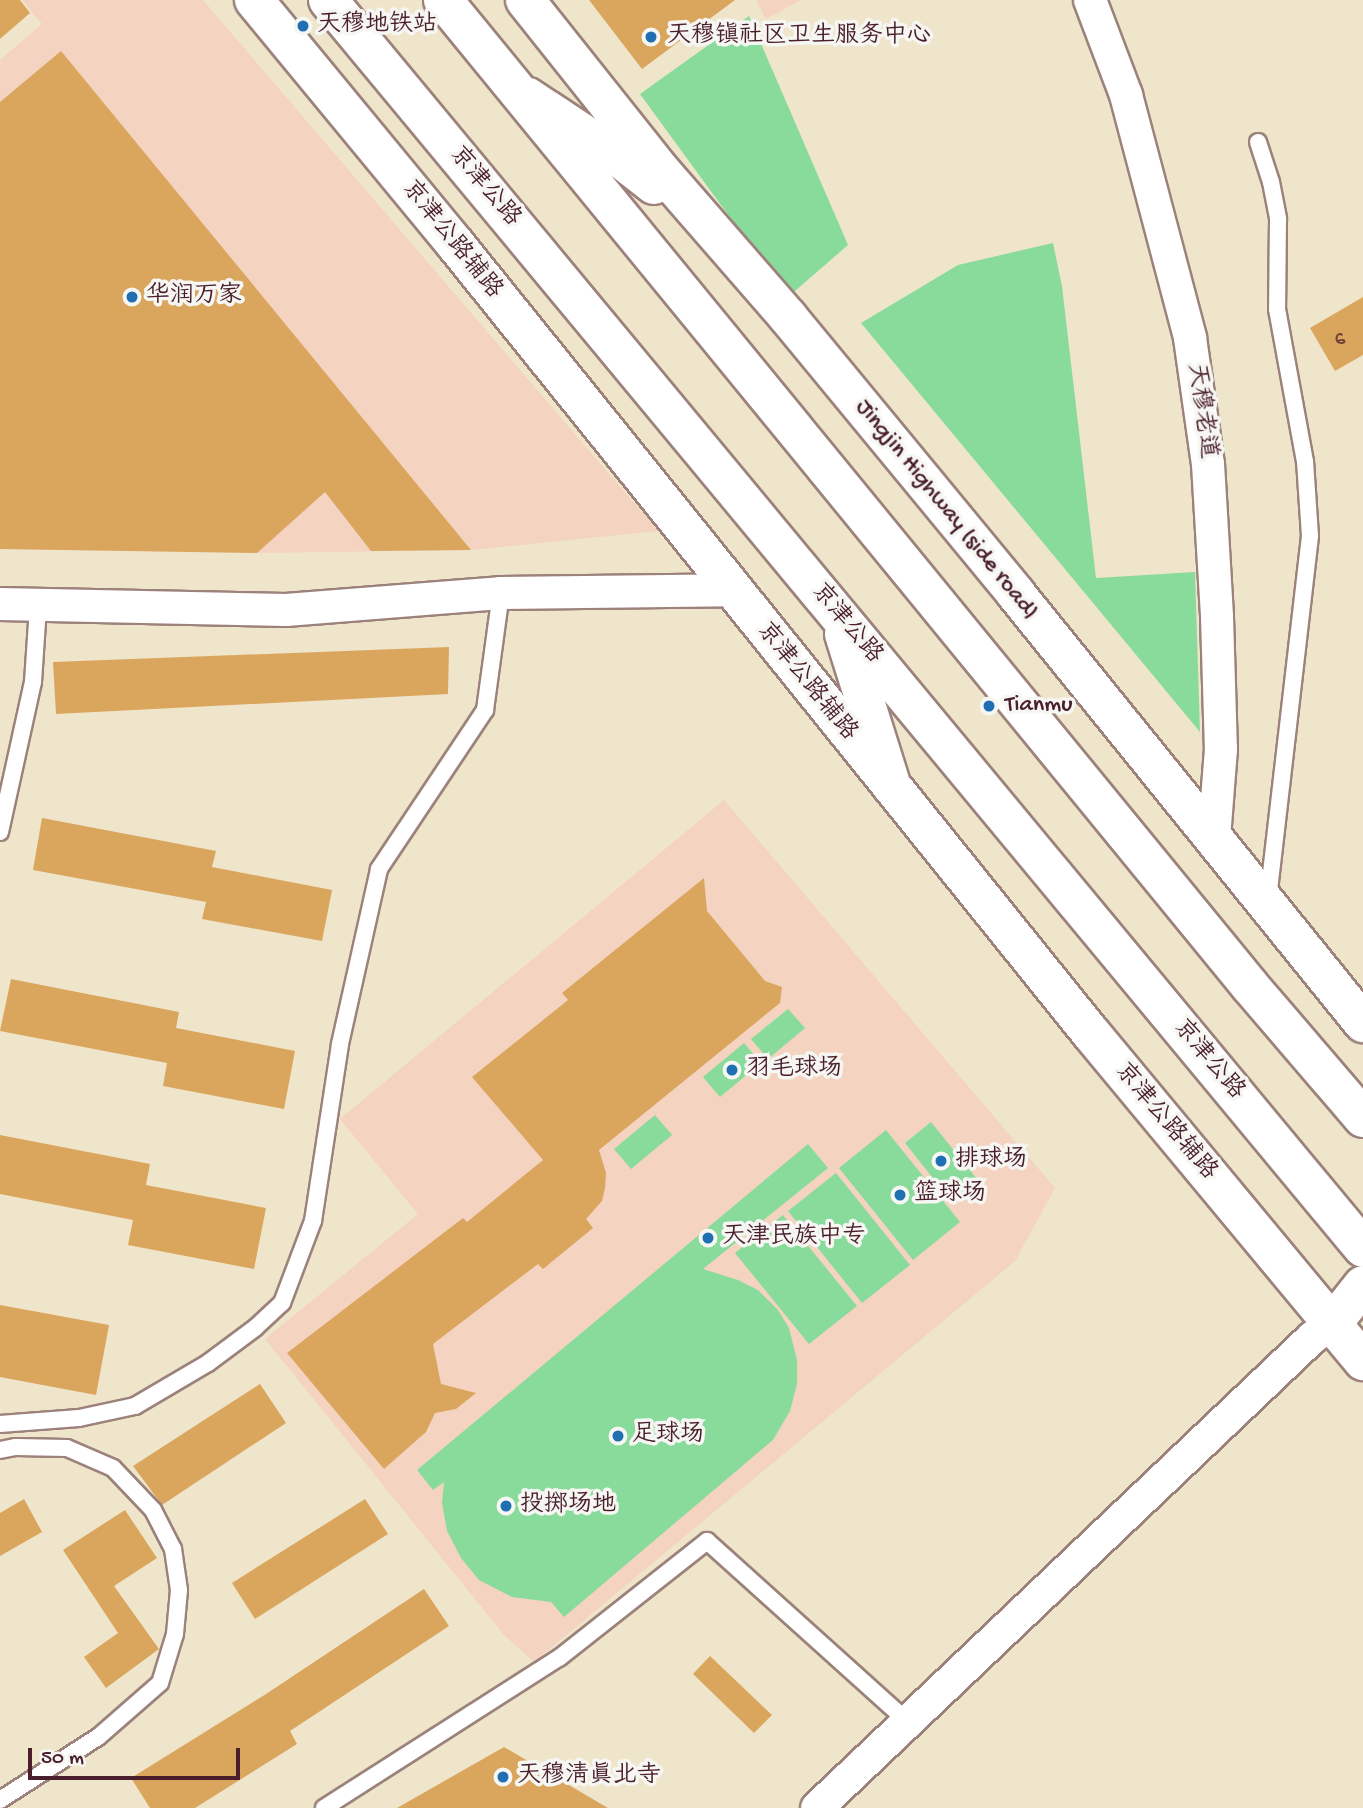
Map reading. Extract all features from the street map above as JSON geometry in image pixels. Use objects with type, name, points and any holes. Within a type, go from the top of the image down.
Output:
[{"type":"main road","name":"京津公路辅路","points":[[254,0],[456,245],[1090,1032],[1348,1320],[1363,1361]]},
{"type":"main road","name":"京津公路","points":[[328,0],[1363,1248]]},
{"type":"main road","points":[[443,0],[1241,975],[1363,1118]]},
{"type":"main road","name":"Jingjin Highway (side road)","points":[[525,0],[662,172],[735,255],[1267,902],[1363,1023]]},
{"type":"main road","points":[[521,92],[617,156],[735,255]]},
{"type":"main road","points":[[838,615],[892,788]]},
{"type":"main road","points":[[1348,1320],[1363,1285]]},
{"type":"street","name":"天穆老道","points":[[1090,0],[1126,95],[1190,338],[1209,464],[1221,749],[1214,838]]},
{"type":"street","points":[[0,604],[286,610],[501,593],[732,590]]},
{"type":"street","points":[[817,1808],[1312,1338],[1348,1320]]},
{"type":"lane","points":[[1258,142],[1271,182],[1278,219],[1277,309],[1305,461],[1310,536],[1267,902]]},
{"type":"lane","points":[[0,1424],[79,1418],[135,1406],[208,1363],[255,1328],[282,1303],[313,1221],[340,1044],[379,869],[485,710],[501,593]]},
{"type":"lane","points":[[0,832],[33,682],[38,606]]},
{"type":"lane","points":[[0,1450],[16,1447],[67,1448],[113,1468],[153,1510],[173,1549],[179,1590],[175,1634],[160,1683],[98,1737],[0,1800]]},
{"type":"lane","points":[[324,1808],[559,1658],[706,1541],[907,1721]]},
{"type":"shaded area","points":[[22,0],[203,0],[658,531],[471,550],[257,553],[0,549],[0,60],[42,24]]},
{"type":"shaded area","name":"天穆镇社区卫生服务中心","points":[[756,0],[801,0],[766,19]]},
{"type":"shaded area","name":"天津民族中专","points":[[724,800],[1055,1188],[1015,1261],[534,1662],[504,1635],[265,1339],[418,1214],[340,1119]]},
{"type":"green space","points":[[749,16],[848,245],[788,297],[640,94]]},
{"type":"green space","points":[[1053,243],[1062,286],[1096,578],[1195,572],[1200,732],[861,323],[958,265]]},
{"type":"green space","points":[[788,1009],[805,1028],[768,1059],[751,1039]]},
{"type":"green space","name":"羽毛球场","points":[[744,1043],[761,1063],[720,1097],[703,1077]]},
{"type":"green space","points":[[655,1115],[672,1135],[631,1169],[614,1149]]},
{"type":"green space","name":"排球场","points":[[931,1122],[977,1179],[951,1201],[905,1143]]},
{"type":"green space","name":"篮球场","points":[[886,1130],[960,1222],[913,1260],[839,1168]]},
{"type":"green space","points":[[808,1144],[828,1168],[703,1269],[738,1280],[758,1290],[778,1310],[789,1328],[797,1360],[797,1384],[790,1411],[773,1440],[564,1617],[551,1602],[512,1597],[479,1580],[461,1558],[447,1531],[442,1503],[444,1482],[433,1490],[417,1470]]},
{"type":"green space","name":"篮球场","points":[[836,1173],[910,1265],[862,1303],[788,1211]]},
{"type":"green space","points":[[783,1215],[857,1306],[809,1344],[735,1253]]},
{"type":"building","points":[[0,0],[20,0],[30,13],[0,39]]},
{"type":"building","name":"天穆镇社区卫生服务中心","points":[[589,0],[735,0],[642,69]]},
{"type":"building","name":"华润万家","points":[[61,51],[471,550],[371,551],[325,492],[257,553],[0,549],[0,102]]},
{"type":"building","points":[[1363,297],[1363,355],[1335,371],[1310,328]]},
{"type":"building","points":[[449,647],[448,694],[56,714],[53,662]]},
{"type":"building","points":[[42,818],[216,851],[212,867],[332,890],[322,941],[202,919],[206,902],[33,870]]},
{"type":"building","points":[[704,878],[707,911],[765,981],[782,987],[780,1003],[599,1150],[606,1173],[605,1188],[602,1201],[586,1219],[593,1228],[543,1269],[538,1264],[433,1344],[441,1384],[476,1393],[456,1409],[435,1413],[426,1432],[384,1469],[287,1353],[463,1218],[467,1222],[543,1160],[472,1077],[568,1000],[562,993]]},
{"type":"building","points":[[11,979],[179,1012],[176,1028],[295,1051],[284,1109],[163,1086],[167,1063],[0,1031]]},
{"type":"building","points":[[0,1135],[150,1164],[146,1185],[266,1208],[254,1269],[128,1245],[133,1220],[0,1194]]},
{"type":"building","points":[[0,1305],[109,1325],[96,1395],[0,1377]]},
{"type":"building","points":[[260,1384],[286,1423],[162,1505],[133,1466]]},
{"type":"building","points":[[24,1499],[42,1532],[0,1556],[0,1513]]},
{"type":"building","points":[[365,1499],[388,1534],[255,1619],[232,1583]]},
{"type":"building","points":[[125,1510],[157,1558],[114,1586],[159,1649],[106,1688],[84,1657],[118,1633],[63,1550]]},
{"type":"building","points":[[424,1589],[449,1626],[290,1731],[297,1744],[195,1808],[150,1808],[131,1778],[266,1694]]},
{"type":"building","points":[[710,1656],[772,1715],[754,1733],[693,1674]]},
{"type":"building","name":"天穆清真北寺","points":[[504,1747],[608,1808],[397,1808]]},
{"type":"place","name":"天穆地铁站","points":[[303,26]]},
{"type":"place","name":"天穆镇社区卫生服务中心","points":[[651,37]]},
{"type":"place","name":"华润万家","points":[[132,297]]},
{"type":"place","name":"Tianmu","points":[[989,706]]},
{"type":"place","name":"羽毛球场","points":[[732,1070]]},
{"type":"place","name":"排球场","points":[[941,1161]]},
{"type":"place","name":"篮球场","points":[[900,1195]]},
{"type":"place","name":"天津民族中专","points":[[708,1238]]},
{"type":"place","name":"足球场","points":[[618,1436]]},
{"type":"place","name":"投掷场地","points":[[506,1506]]},
{"type":"place","name":"天穆清真北寺","points":[[503,1777]]}]
